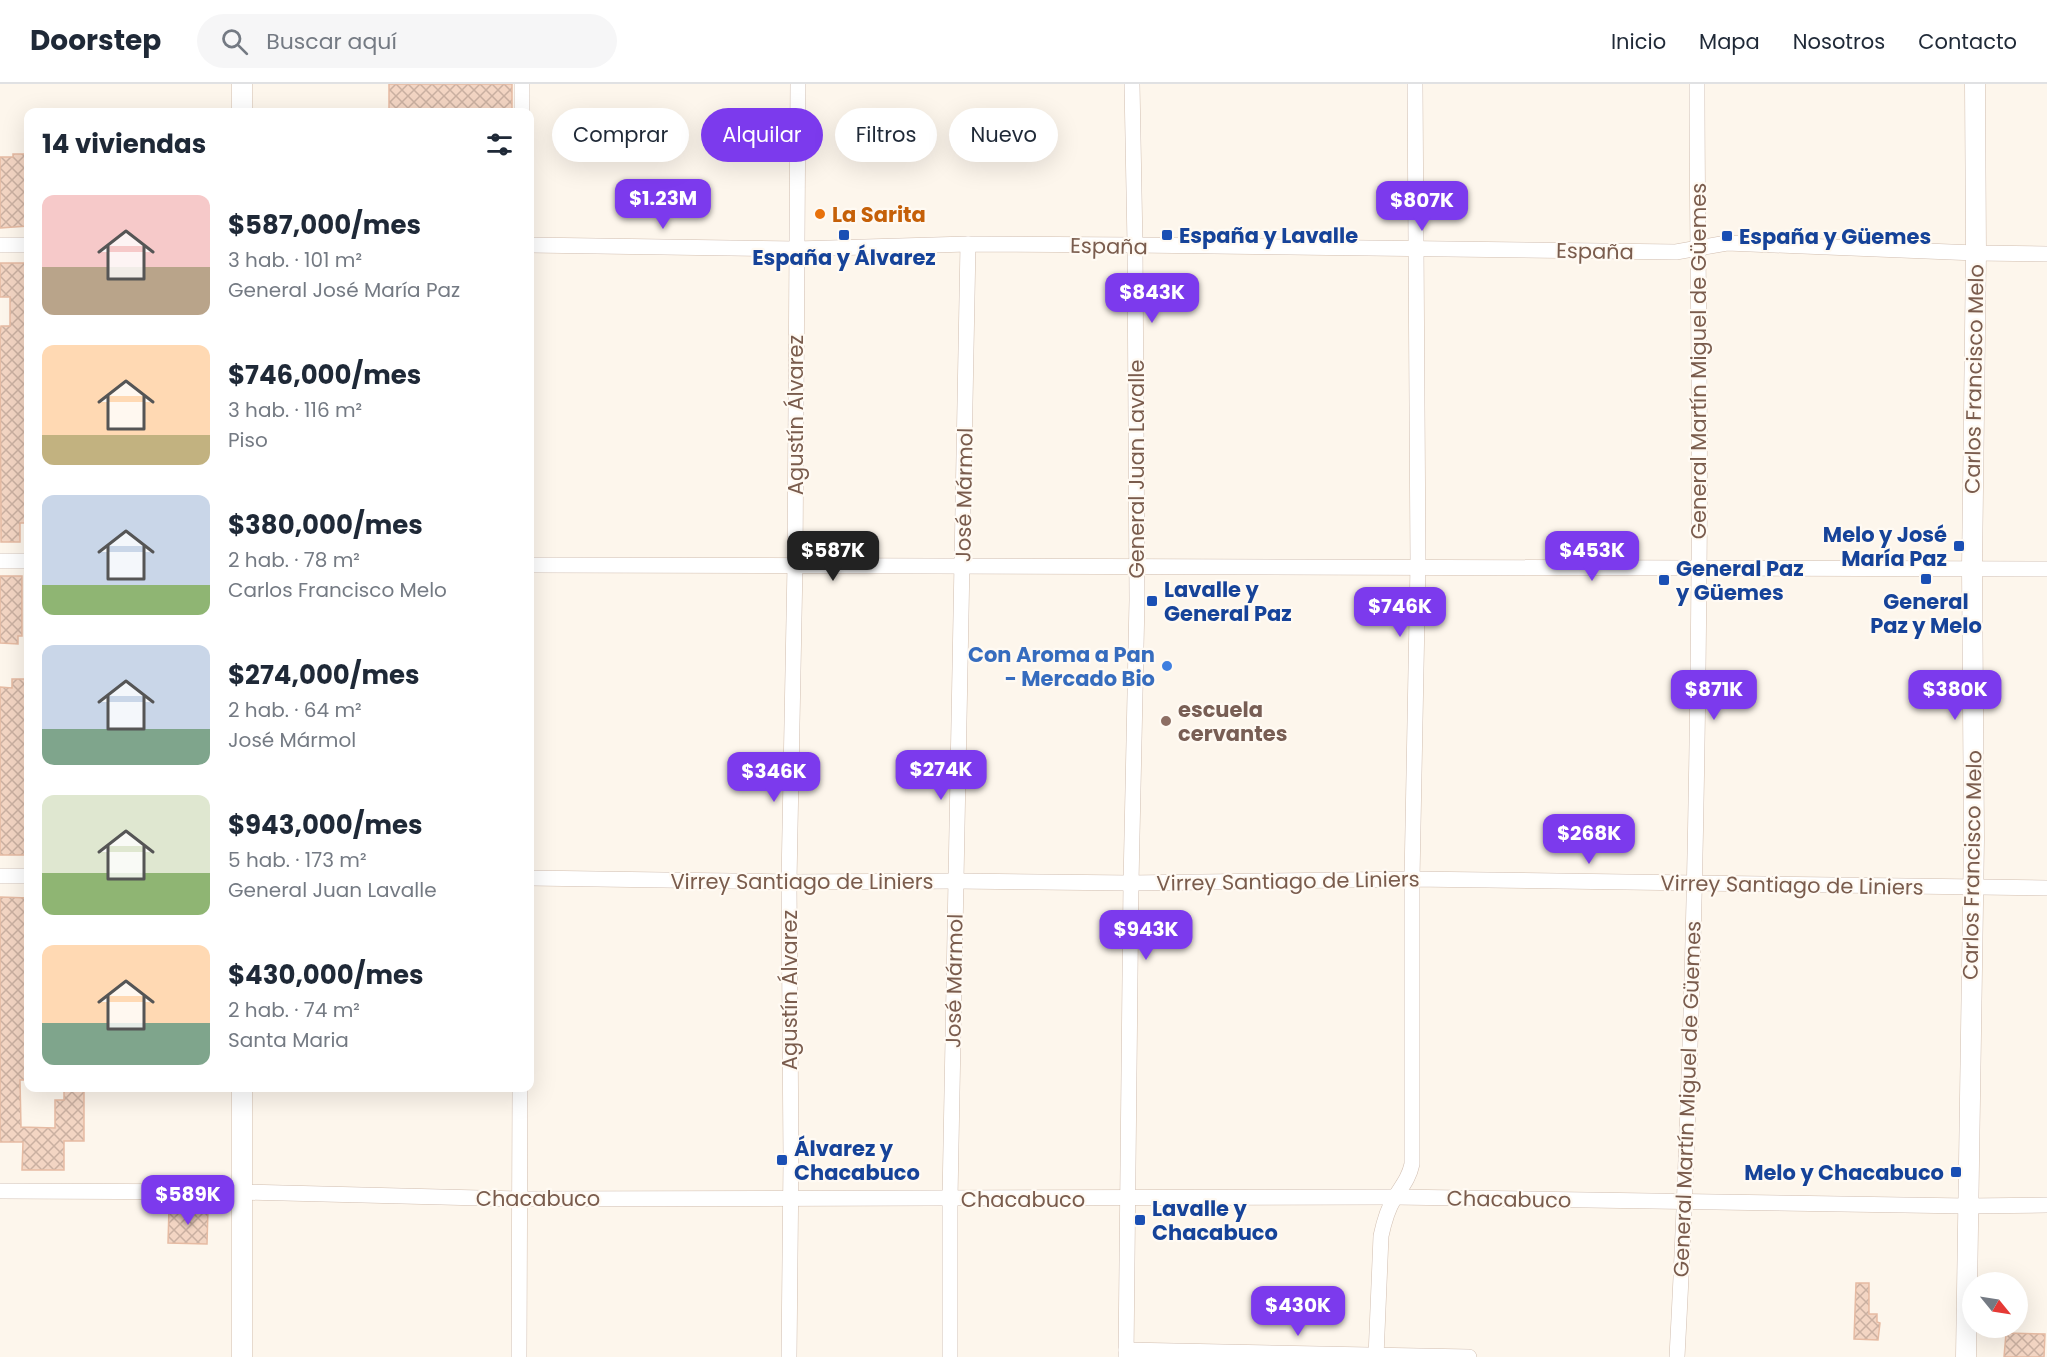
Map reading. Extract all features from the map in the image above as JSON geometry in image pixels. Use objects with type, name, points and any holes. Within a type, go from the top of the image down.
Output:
[{"type":"street","points":[[242,84],[242,108]]},
{"type":"street","points":[[522,84],[522,108]]},
{"type":"street","name":"Agustín Álvarez","points":[[789,1357],[789,882],[795,565],[798,84]]},
{"type":"street","name":"General Juan Lavalle","points":[[1126,1354],[1126,1199],[1137,566],[1132,84]]},
{"type":"street","points":[[1376,1356],[1384,1220],[1395,1197],[1405,1184],[1412,1164],[1412,879],[1418,564],[1414,84]]},
{"type":"street","name":"General Martín Miguel de Güemes","points":[[1677,1357],[1685,1202],[1695,883],[1699,567],[1697,84]]},
{"type":"street","name":"Carlos Francisco Melo","points":[[1966,1357],[1974,839],[1972,568],[1976,253],[1975,84]]},
{"type":"street","name":"España","points":[[534,245],[796,249],[968,244],[1135,245],[1676,252],[1727,243],[2047,254]]},
{"type":"street","name":"José Mármol","points":[[950,1357],[950,1198],[968,244]]},
{"type":"street","points":[[0,245],[24,245]]},
{"type":"street","points":[[0,561],[24,561]]},
{"type":"street","points":[[534,565],[1418,564],[2047,569]]},
{"type":"street","points":[[0,876],[24,876]]},
{"type":"street","name":"Virrey Santiago de Liniers","points":[[534,878],[789,882],[1131,883],[1412,879],[2047,888]]},
{"type":"street","points":[[242,1092],[242,1357]]},
{"type":"street","points":[[519,1357],[520,1092]]},
{"type":"street","name":"Chacabuco","points":[[0,1191],[241,1192],[519,1199],[1395,1197],[1967,1206],[2047,1205]]},
{"type":"street","points":[[1126,1354],[1469,1357]]},
{"type":"building","points":[[389,84],[512,84],[512,108],[389,108]]},
{"type":"building","points":[[13,154],[24,154],[24,226],[0,228],[0,157],[13,157]]},
{"type":"building","points":[[0,263],[24,263],[24,523],[20,523],[20,542],[1,542],[0,335],[1,326],[10,326],[10,297],[0,297]]},
{"type":"building","points":[[0,576],[22,576],[22,636],[18,636],[18,644],[0,643]]},
{"type":"building","points":[[12,679],[24,679],[24,855],[0,855],[0,687],[12,688]]},
{"type":"building","points":[[0,897],[24,898],[24,1080],[20,1080],[21,1127],[55,1128],[55,1100],[64,1100],[64,1092],[84,1092],[84,1141],[64,1141],[64,1170],[22,1170],[23,1142],[0,1142]]},
{"type":"building","points":[[169,1208],[208,1209],[207,1244],[168,1243]]},
{"type":"building","points":[[1856,1283],[1869,1283],[1869,1314],[1877,1314],[1877,1322],[1880,1323],[1878,1340],[1854,1339]]},
{"type":"building","points":[[2028,1334],[2045,1334],[2044,1357],[2004,1357],[2006,1338],[2028,1338]]},
{"type":"place","name":"La Sarita","points":[[820,214]]},
{"type":"place","name":"España y Álvarez","points":[[844,235]]},
{"type":"place","name":"España y Lavalle","points":[[1167,235]]},
{"type":"place","name":"España y Güemes","points":[[1727,236]]},
{"type":"place","name":"Melo y José María Paz","points":[[1959,546]]},
{"type":"place","name":"General Paz y Melo","points":[[1926,579]]},
{"type":"place","name":"General Paz y Güemes","points":[[1664,580]]},
{"type":"place","name":"Lavalle y General Paz","points":[[1152,601]]},
{"type":"place","name":"Con Aroma a Pan - Mercado Bio","points":[[1167,666]]},
{"type":"place","name":"escuela cervantes","points":[[1166,721]]},
{"type":"place","name":"Álvarez y Chacabuco","points":[[782,1160]]},
{"type":"place","name":"Melo y Chacabuco","points":[[1956,1172]]},
{"type":"place","name":"Lavalle y Chacabuco","points":[[1140,1220]]}]
